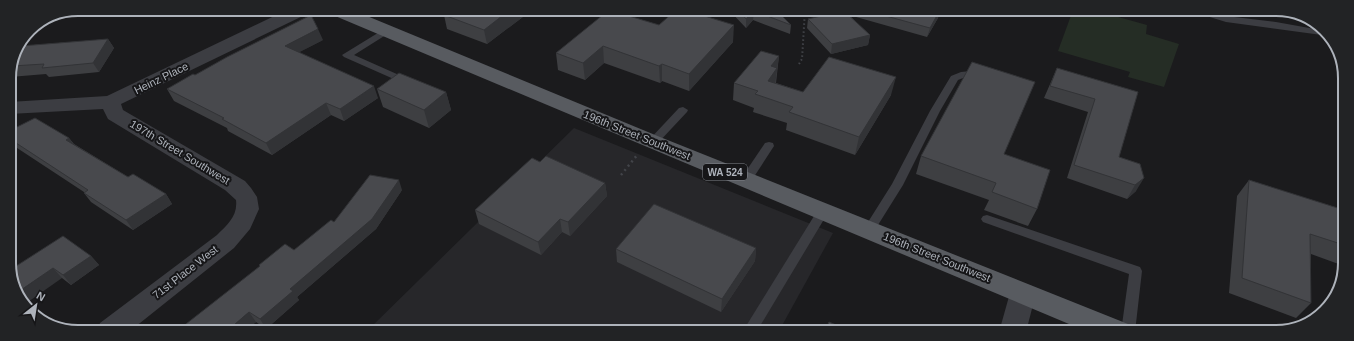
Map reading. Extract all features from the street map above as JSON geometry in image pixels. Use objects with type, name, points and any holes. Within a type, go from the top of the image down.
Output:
[{"type":"main road","name":"196th Street Southwest","points":[[351,16],[647,147],[746,180],[1101,325]]},
{"type":"street","name":"Heinz Place","points":[[16,108],[110,102],[288,16]]},
{"type":"street","name":"197th Street Southwest","points":[[110,102],[115,114],[239,188],[248,199],[248,205]]},
{"type":"street","name":"71st Place West","points":[[118,325],[207,257],[231,236],[241,225],[248,205]]},
{"type":"street","points":[[1014,325],[1023,293]]},
{"type":"lane","points":[[1214,16],[1318,32]]},
{"type":"lane","points":[[386,31],[347,55],[396,77]]},
{"type":"lane","points":[[869,230],[897,185],[935,111],[954,78],[961,74],[989,72]]},
{"type":"lane","points":[[647,147],[683,110]]},
{"type":"lane","points":[[746,180],[769,146]]},
{"type":"lane","points":[[754,325],[823,211]]},
{"type":"lane","points":[[986,219],[1136,271],[1129,325]]},
{"type":"path","points":[[799,64],[802,59],[805,16]]},
{"type":"path","points":[[621,174],[647,147]]},
{"type":"shaded area","points":[[1071,16],[1115,16],[1147,25],[1146,34],[1179,44],[1164,87],[1128,77],[1130,72],[1058,51]]},
{"type":"shaded area","points":[[574,128],[833,233],[782,325],[373,325]]},
{"type":"building","points":[[312,16],[318,29],[285,46],[374,86],[340,109],[326,103],[266,143],[222,119],[224,118],[167,89],[227,57]]},
{"type":"building","points":[[447,16],[502,16],[484,30]]},
{"type":"building","points":[[602,16],[629,16],[659,25],[669,16],[705,16],[734,25],[689,74],[662,64],[659,66],[603,46],[583,63],[556,53]]},
{"type":"building","points":[[767,16],[782,16],[791,25]]},
{"type":"building","points":[[821,16],[849,16],[870,35],[832,44],[808,19]]},
{"type":"building","points":[[886,16],[937,16],[930,28]]},
{"type":"building","points":[[108,39],[93,63],[42,68],[44,64],[17,66],[22,50],[25,46]]},
{"type":"building","points":[[761,51],[779,56],[771,66],[777,68],[768,81],[803,92],[829,57],[896,77],[859,137],[789,112],[793,107],[755,94],[758,91],[734,83]]},
{"type":"building","points":[[972,62],[1035,82],[1004,154],[1050,170],[1037,209],[992,192],[996,183],[921,156]]},
{"type":"building","points":[[1057,68],[1138,92],[1119,157],[1140,164],[1144,178],[1135,185],[1074,165],[1095,99],[1050,86]]},
{"type":"building","points":[[399,73],[446,92],[424,110],[377,89]]},
{"type":"building","points":[[35,118],[69,138],[66,140],[128,177],[133,174],[166,194],[126,220],[84,193],[88,190],[16,143],[16,128]]},
{"type":"building","points":[[546,156],[605,183],[568,222],[560,219],[538,242],[475,210],[532,158],[540,162]]},
{"type":"building","points":[[370,175],[399,180],[372,219],[290,289],[293,291],[260,319],[249,312],[234,325],[185,325],[260,266],[259,265],[285,244],[294,250],[331,220],[334,222]]},
{"type":"building","points":[[1249,180],[1338,208],[1338,243],[1310,234],[1311,303],[1242,278]]},
{"type":"building","points":[[654,204],[756,248],[722,299],[616,249]]},
{"type":"building","points":[[63,236],[91,256],[63,275],[53,268],[21,290],[17,275],[16,266]]},
{"type":"building","points":[[829,322],[836,325],[828,325]]}]
